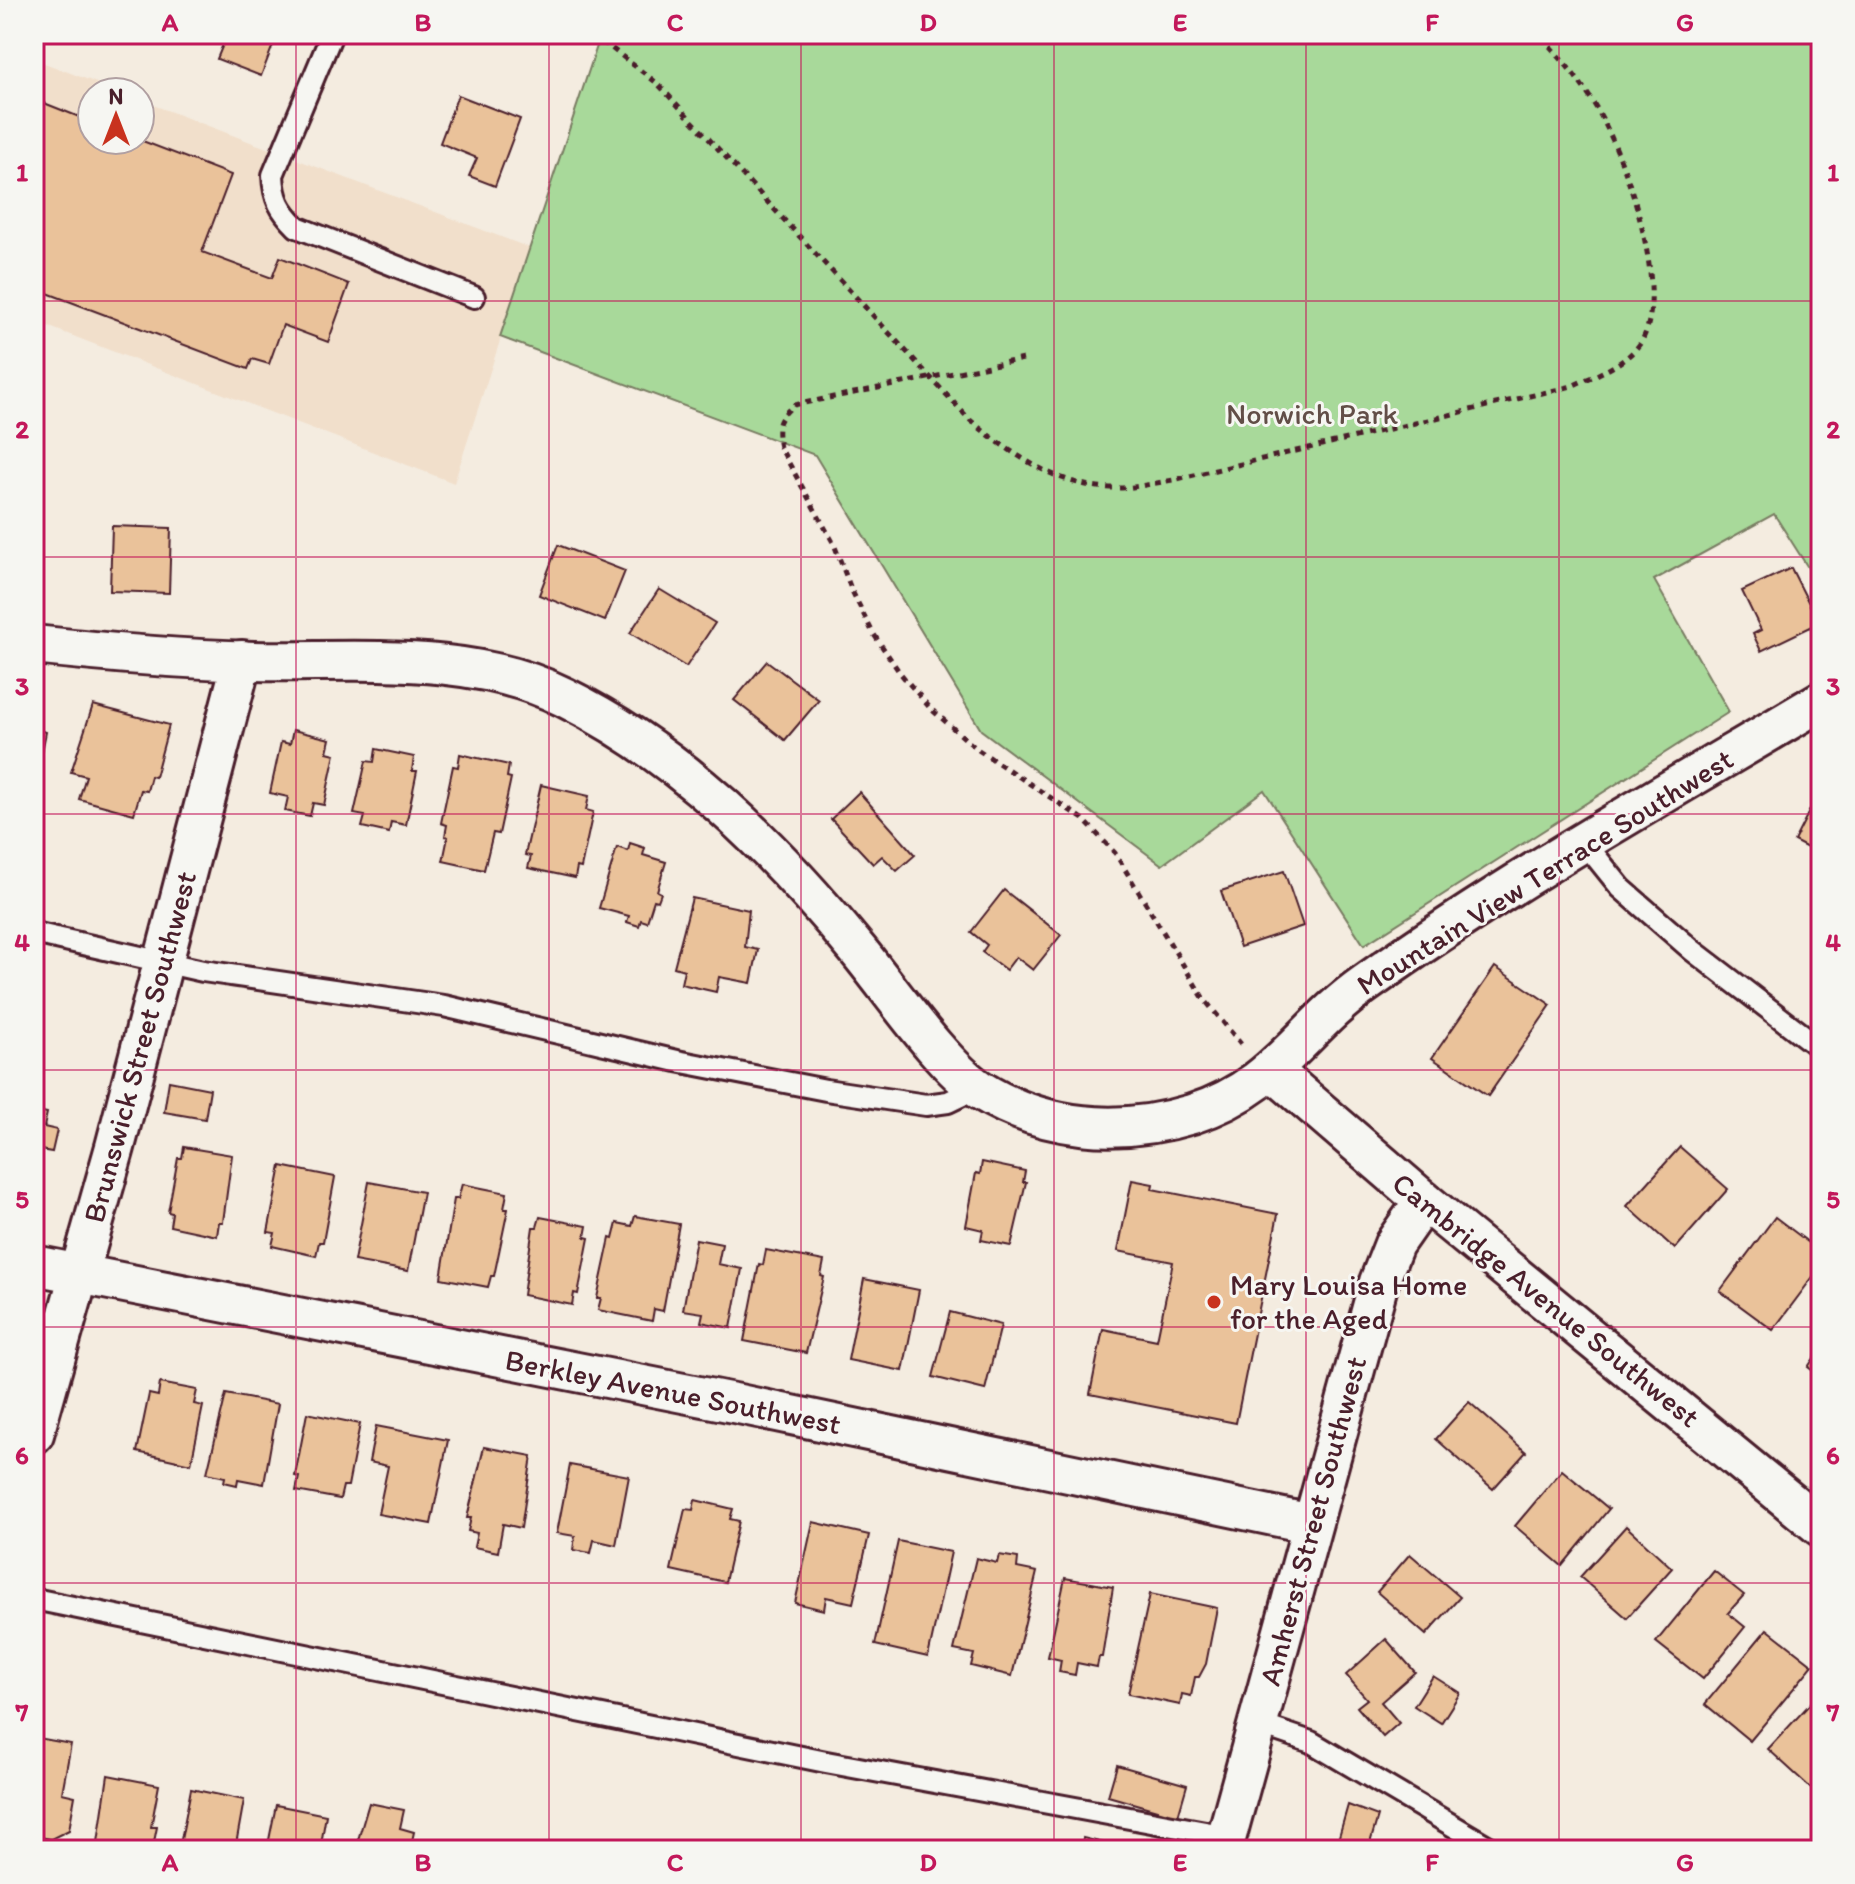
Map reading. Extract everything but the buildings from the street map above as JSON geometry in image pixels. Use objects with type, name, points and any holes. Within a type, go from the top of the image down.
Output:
[{"type":"street","name":"Mountain View Terrace Southwest","points":[[34,645],[242,660],[459,665],[513,677],[563,697],[632,737],[684,774],[756,838],[843,932],[961,1075],[977,1088],[1014,1109],[1058,1123],[1096,1127],[1149,1123],[1191,1114],[1241,1095],[1273,1071],[1334,1007],[1472,910],[1821,701]]},
{"type":"street","name":"Brunswick Street Southwest","points":[[34,1434],[164,963],[242,660]]},
{"type":"street","name":"Cambridge Avenue Southwest","points":[[1273,1071],[1424,1201],[1821,1527]]},
{"type":"street","name":"Amherst Street Southwest","points":[[1225,1843],[1379,1282],[1394,1244],[1424,1201]]},
{"type":"street","name":"Berkley Avenue Southwest","points":[[34,1265],[739,1404],[1312,1524]]},
{"type":"lane","points":[[332,34],[273,175],[274,196],[281,212],[297,227],[474,297]]},
{"type":"lane","points":[[1584,842],[1621,888],[1692,950],[1821,1049]]},
{"type":"lane","points":[[34,933],[164,963],[444,1006],[677,1061],[826,1090],[926,1105],[948,1102],[977,1088]]},
{"type":"lane","points":[[34,1599],[1225,1843]]},
{"type":"lane","points":[[1258,1724],[1311,1742],[1494,1850]]},
{"type":"path","points":[[593,34],[657,83],[970,420],[1008,452],[1050,472],[1116,489],[1173,480],[1572,386],[1615,366],[1640,344],[1652,316],[1651,280],[1631,191],[1604,121],[1561,57],[1538,34]]},
{"type":"path","points":[[1023,359],[794,405],[781,416],[776,430],[780,447],[834,544],[851,589],[873,633],[900,673],[931,709],[977,749],[1083,819],[1115,853],[1204,999],[1244,1047],[1273,1071]]},
{"type":"shaded area","points":[[34,59],[78,76],[76,156],[156,156],[156,106],[530,248],[454,483],[34,321]]},
{"type":"green space","name":"Norwich Park","points":[[601,34],[1821,34],[1821,588],[1774,514],[1654,580],[1729,712],[1364,945],[1264,790],[1162,865],[981,730],[815,455],[500,337]]},
{"type":"place","name":"Mary Louisa Home for the Aged","points":[[1214,1302]]}]
